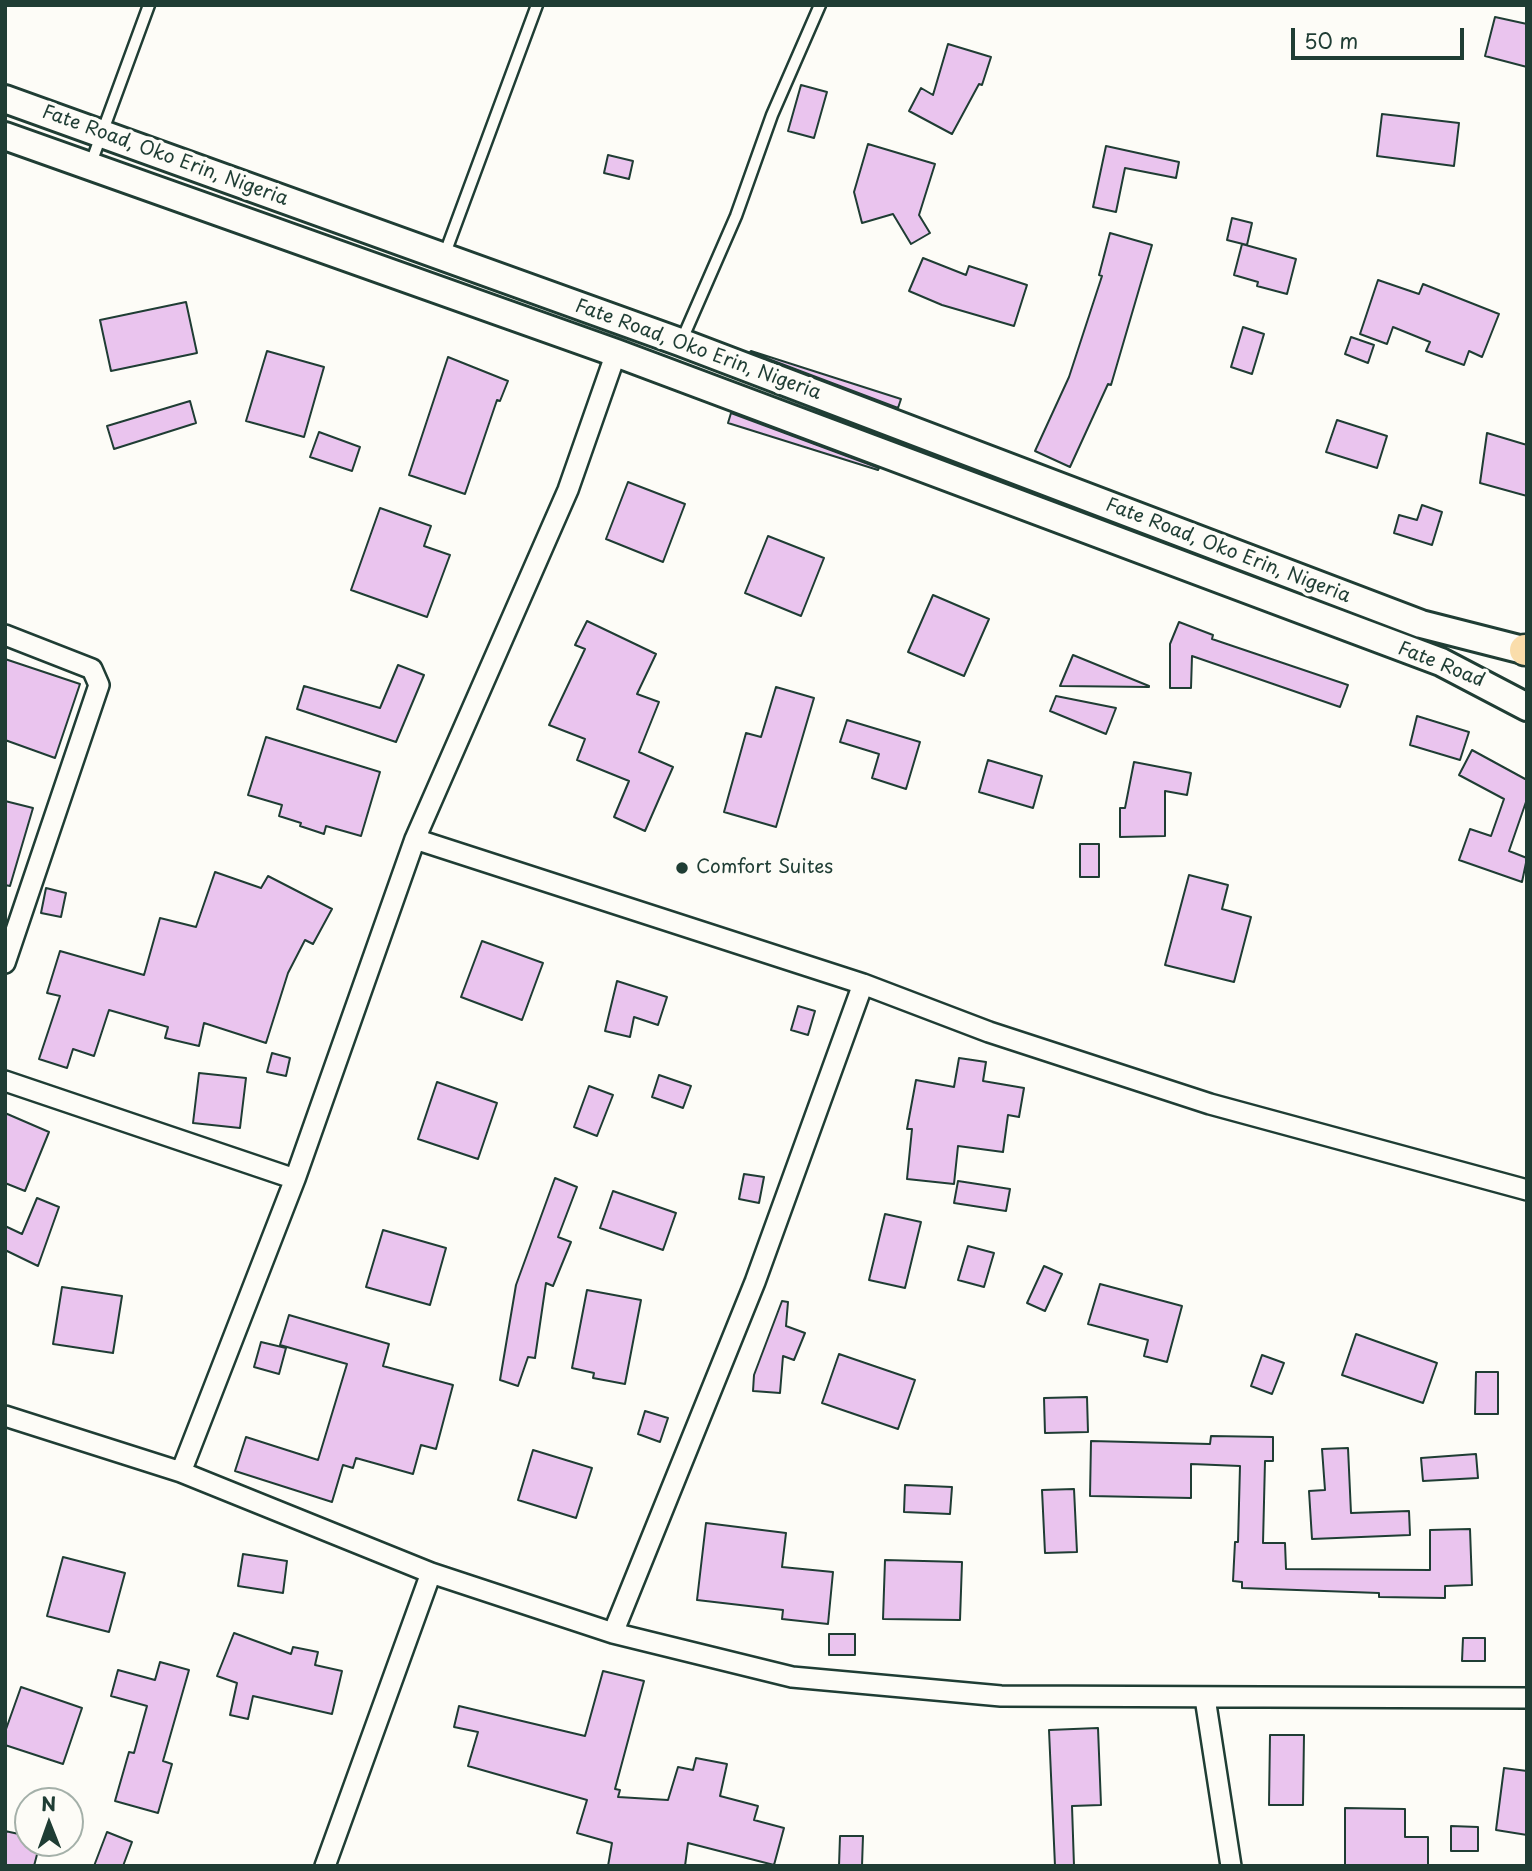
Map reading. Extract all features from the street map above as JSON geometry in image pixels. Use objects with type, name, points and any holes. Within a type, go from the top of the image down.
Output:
[{"type":"street","name":"Fate Road, Oko Erin, Nigeria","points":[[5,99],[680,342],[1387,612]]},
{"type":"street","name":"Fate Road, Oko Erin, Nigeria","points":[[5,136],[616,353],[1352,631]]},
{"type":"street","points":[[181,1472],[295,1179],[415,839],[568,490],[616,353]]},
{"type":"street","name":"Fate Road","points":[[1387,612],[1467,638],[1526,650]]},
{"type":"street","name":"Fate Road","points":[[1352,631],[1441,662],[1527,706]]},
{"type":"street","points":[[5,635],[92,669],[99,685],[5,963]]},
{"type":"street","points":[[415,839],[863,984],[989,1032],[1210,1104],[1527,1190]]},
{"type":"street","points":[[613,1633],[755,1282],[863,984]]},
{"type":"street","points":[[5,1081],[295,1179]]},
{"type":"street","points":[[5,1416],[181,1472],[431,1573],[613,1633],[792,1677],[1001,1696],[1205,1699],[1527,1698]]},
{"type":"street","points":[[325,1866],[431,1573]]},
{"type":"street","points":[[1205,1699],[1230,1866]]},
{"type":"lane","points":[[89,167],[149,5]]},
{"type":"lane","points":[[444,257],[537,5]]},
{"type":"lane","points":[[680,342],[736,216],[772,115],[820,5]]},
{"type":"building","points":[[1495,17],[1527,24],[1527,67],[1485,56]]},
{"type":"building","points":[[948,44],[991,57],[982,85],[979,84],[952,134],[909,111],[921,88],[933,95]]},
{"type":"building","points":[[801,85],[827,92],[814,138],[788,131]]},
{"type":"building","points":[[1382,114],[1459,123],[1454,166],[1377,156]]},
{"type":"building","points":[[868,144],[935,164],[919,215],[930,233],[911,244],[893,214],[862,223],[854,192]]},
{"type":"building","points":[[1106,146],[1179,162],[1176,178],[1125,168],[1116,212],[1093,207]]},
{"type":"building","points":[[608,155],[633,161],[629,179],[604,173]]},
{"type":"building","points":[[1232,218],[1252,223],[1247,245],[1227,240]]},
{"type":"building","points":[[1110,233],[1152,245],[1111,385],[1108,384],[1070,467],[1035,451],[1069,377],[1102,276],[1099,275]]},
{"type":"building","points":[[1242,244],[1296,259],[1287,294],[1257,286],[1258,282],[1234,275]]},
{"type":"building","points":[[923,258],[966,275],[969,266],[1027,285],[1014,326],[942,305],[909,291]]},
{"type":"building","points":[[1378,280],[1419,294],[1423,284],[1499,314],[1482,357],[1469,351],[1464,365],[1426,351],[1430,342],[1393,327],[1387,344],[1360,334]]},
{"type":"building","points":[[186,302],[197,353],[111,371],[100,320]]},
{"type":"building","points":[[1243,327],[1264,334],[1252,374],[1231,367]]},
{"type":"building","points":[[1351,337],[1374,345],[1368,363],[1345,354]]},
{"type":"building","points":[[267,351],[324,367],[304,437],[246,421]]},
{"type":"building","points":[[750,352],[901,399],[898,408]]},
{"type":"building","points":[[448,357],[508,381],[500,401],[497,400],[465,494],[409,475]]},
{"type":"building","points":[[190,401],[196,423],[114,449],[107,426]]},
{"type":"building","points":[[731,413],[879,468],[878,470],[728,423]]},
{"type":"building","points":[[1337,420],[1387,436],[1377,468],[1326,452]]},
{"type":"building","points":[[319,432],[360,447],[352,471],[310,457]]},
{"type":"building","points":[[1487,433],[1527,445],[1527,496],[1480,483]]},
{"type":"building","points":[[628,482],[685,504],[663,562],[606,539]]},
{"type":"building","points":[[1422,505],[1442,512],[1432,545],[1394,533],[1399,515],[1417,520]]},
{"type":"building","points":[[380,508],[431,526],[424,546],[450,555],[427,617],[351,590]]},
{"type":"building","points":[[768,536],[824,558],[801,616],[745,593]]},
{"type":"building","points":[[933,595],[989,619],[964,676],[908,652]]},
{"type":"building","points":[[587,621],[656,654],[637,694],[659,702],[639,752],[673,767],[645,831],[614,817],[629,781],[577,760],[585,739],[549,725],[585,649],[575,645]]},
{"type":"building","points":[[1179,622],[1213,635],[1212,639],[1348,685],[1340,707],[1192,656],[1191,688],[1170,688],[1170,644]]},
{"type":"building","points":[[1073,655],[1149,686],[1149,687],[1060,686]]},
{"type":"building","points":[[5,659],[80,684],[55,758],[5,740]]},
{"type":"building","points":[[398,665],[424,675],[396,742],[297,709],[304,686],[380,708]]},
{"type":"building","points":[[776,687],[814,698],[776,827],[724,812],[746,733],[761,737]]},
{"type":"building","points":[[1056,696],[1116,708],[1106,734],[1050,711]]},
{"type":"building","points":[[1417,716],[1469,732],[1460,760],[1410,745]]},
{"type":"building","points":[[847,720],[920,742],[906,789],[872,778],[879,754],[840,742]]},
{"type":"building","points":[[266,737],[380,772],[361,836],[326,826],[324,834],[300,826],[301,823],[279,816],[282,805],[248,795]]},
{"type":"building","points":[[1472,750],[1527,780],[1527,799],[1509,851],[1527,858],[1522,882],[1459,860],[1470,829],[1491,836],[1504,799],[1459,775]]},
{"type":"building","points":[[988,760],[1042,776],[1033,808],[979,792]]},
{"type":"building","points":[[1134,762],[1191,773],[1187,795],[1165,791],[1165,836],[1120,837],[1120,808],[1125,808]]},
{"type":"building","points":[[5,801],[33,808],[10,886],[5,885]]},
{"type":"building","points":[[1080,844],[1099,844],[1099,877],[1080,877]]},
{"type":"building","points":[[215,872],[261,888],[268,876],[332,909],[313,944],[305,940],[288,973],[266,1043],[204,1023],[199,1046],[165,1038],[168,1027],[109,1010],[94,1056],[73,1049],[67,1068],[39,1059],[60,996],[47,993],[60,951],[144,975],[160,918],[196,927]]},
{"type":"building","points":[[1189,875],[1228,885],[1222,909],[1251,917],[1234,982],[1165,965]]},
{"type":"building","points":[[46,888],[66,893],[61,917],[41,913]]},
{"type":"building","points":[[482,941],[543,963],[522,1020],[461,997]]},
{"type":"building","points":[[617,981],[667,997],[658,1025],[634,1017],[630,1037],[605,1031]]},
{"type":"building","points":[[798,1006],[815,1011],[808,1035],[791,1030]]},
{"type":"building","points":[[272,1053],[290,1058],[286,1076],[267,1072]]},
{"type":"building","points":[[959,1058],[986,1062],[983,1081],[1024,1088],[1019,1117],[1008,1115],[1003,1152],[958,1146],[954,1184],[907,1179],[912,1129],[907,1129],[916,1080],[954,1087]]},
{"type":"building","points":[[199,1073],[246,1078],[240,1128],[193,1123]]},
{"type":"building","points":[[659,1075],[691,1086],[683,1108],[652,1097]]},
{"type":"building","points":[[437,1082],[497,1103],[478,1159],[418,1139]]},
{"type":"building","points":[[589,1086],[613,1095],[597,1136],[574,1127]]},
{"type":"building","points":[[5,1113],[49,1132],[25,1191],[5,1183]]},
{"type":"building","points":[[744,1174],[764,1177],[759,1203],[739,1199]]},
{"type":"building","points":[[555,1178],[577,1187],[558,1237],[571,1242],[553,1286],[546,1283],[535,1358],[528,1357],[518,1386],[500,1380],[516,1285]]},
{"type":"building","points":[[958,1181],[1010,1189],[1006,1211],[954,1203]]},
{"type":"building","points":[[613,1191],[676,1213],[663,1250],[600,1228]]},
{"type":"building","points":[[37,1198],[59,1207],[38,1266],[5,1250],[5,1226],[22,1234]]},
{"type":"building","points":[[885,1214],[921,1222],[905,1288],[869,1280]]},
{"type":"building","points":[[383,1230],[446,1248],[430,1305],[366,1287]]},
{"type":"building","points":[[968,1246],[994,1253],[984,1287],[958,1280]]},
{"type":"building","points":[[1044,1266],[1062,1274],[1045,1311],[1027,1303]]},
{"type":"building","points":[[1100,1284],[1182,1306],[1167,1362],[1144,1356],[1148,1340],[1088,1324]]},
{"type":"building","points":[[62,1287],[122,1296],[113,1353],[53,1344]]},
{"type":"building","points":[[587,1290],[641,1300],[625,1384],[593,1378],[594,1373],[572,1368]]},
{"type":"building","points":[[782,1301],[788,1302],[786,1326],[805,1333],[794,1360],[783,1356],[780,1393],[753,1391],[754,1375]]},
{"type":"building","points":[[289,1315],[389,1344],[383,1366],[453,1385],[436,1449],[421,1445],[413,1474],[356,1458],[353,1468],[343,1465],[332,1502],[235,1471],[246,1437],[318,1460],[347,1364],[280,1345]]},
{"type":"building","points":[[1356,1334],[1437,1363],[1423,1403],[1342,1375]]},
{"type":"building","points":[[261,1342],[286,1348],[279,1374],[254,1367]]},
{"type":"building","points":[[839,1354],[915,1380],[898,1429],[822,1403]]},
{"type":"building","points":[[1262,1355],[1284,1363],[1272,1394],[1251,1386]]},
{"type":"building","points":[[1476,1372],[1498,1372],[1498,1414],[1475,1414]]},
{"type":"building","points":[[1087,1397],[1088,1432],[1045,1433],[1044,1398]]},
{"type":"building","points":[[645,1411],[668,1418],[660,1442],[638,1434]]},
{"type":"building","points":[[1211,1436],[1273,1437],[1273,1461],[1265,1461],[1263,1543],[1285,1543],[1286,1569],[1430,1570],[1430,1530],[1470,1529],[1472,1585],[1445,1586],[1445,1598],[1379,1597],[1379,1593],[1242,1588],[1242,1582],[1233,1581],[1235,1542],[1238,1542],[1240,1466],[1191,1464],[1191,1498],[1090,1496],[1091,1441],[1210,1444]]},
{"type":"building","points":[[1348,1448],[1351,1513],[1409,1511],[1410,1535],[1312,1539],[1309,1491],[1325,1490],[1322,1449]]},
{"type":"building","points":[[533,1450],[592,1468],[576,1518],[518,1500]]},
{"type":"building","points":[[1476,1454],[1478,1478],[1423,1481],[1421,1458]]},
{"type":"building","points":[[905,1485],[952,1487],[950,1514],[904,1512]]},
{"type":"building","points":[[1074,1489],[1077,1552],[1045,1553],[1042,1490]]},
{"type":"building","points":[[706,1523],[786,1533],[782,1567],[833,1572],[828,1624],[782,1619],[783,1610],[697,1600]]},
{"type":"building","points":[[243,1554],[287,1561],[283,1593],[238,1586]]},
{"type":"building","points":[[63,1557],[125,1573],[109,1632],[47,1616]]},
{"type":"building","points":[[885,1560],[962,1562],[960,1620],[883,1619]]},
{"type":"building","points":[[234,1633],[291,1654],[293,1647],[318,1652],[315,1665],[342,1671],[332,1714],[253,1696],[248,1719],[230,1715],[237,1683],[217,1676]]},
{"type":"building","points":[[829,1634],[855,1634],[855,1655],[829,1655]]},
{"type":"building","points":[[1463,1638],[1485,1638],[1485,1661],[1462,1661]]},
{"type":"building","points":[[160,1662],[189,1670],[163,1761],[172,1764],[158,1813],[115,1801],[129,1752],[134,1753],[147,1706],[111,1696],[118,1670],[155,1680]]},
{"type":"building","points":[[603,1671],[644,1681],[615,1789],[620,1790],[618,1797],[668,1800],[678,1767],[693,1770],[696,1758],[727,1764],[720,1796],[758,1806],[754,1820],[784,1828],[774,1865],[688,1843],[685,1866],[608,1866],[612,1843],[577,1833],[587,1800],[468,1766],[478,1732],[454,1727],[459,1706],[585,1736]]},
{"type":"building","points":[[21,1687],[82,1708],[63,1764],[5,1745],[5,1732]]},
{"type":"building","points":[[1098,1728],[1101,1805],[1072,1806],[1074,1866],[1055,1866],[1049,1730]]},
{"type":"building","points":[[1270,1735],[1304,1735],[1303,1805],[1269,1805]]},
{"type":"building","points":[[1504,1768],[1527,1771],[1527,1835],[1496,1830]]},
{"type":"building","points":[[1345,1808],[1405,1809],[1405,1837],[1428,1837],[1428,1866],[1345,1866]]},
{"type":"building","points":[[1451,1826],[1478,1827],[1478,1851],[1451,1851]]},
{"type":"building","points":[[5,1831],[14,1833],[14,1857],[36,1857],[34,1866],[5,1866]]},
{"type":"building","points":[[107,1832],[132,1842],[123,1866],[94,1866]]},
{"type":"building","points":[[840,1836],[863,1836],[862,1866],[839,1866]]},
{"type":"place","name":"Comfort Suites","points":[[682,868]]}]
